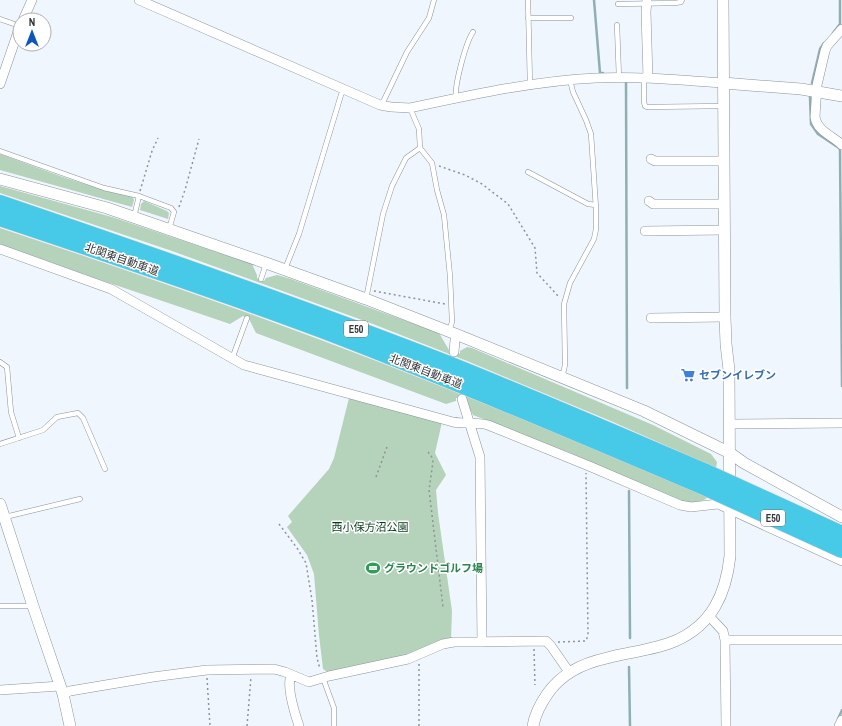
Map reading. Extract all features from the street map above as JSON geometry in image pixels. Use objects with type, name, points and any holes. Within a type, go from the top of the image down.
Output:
[{"type":"highway","name":"北関東自動車道","points":[[0,203],[202,272],[344,324],[526,396],[704,479],[842,550]]},
{"type":"highway","name":"北関東自動車道","points":[[0,218],[125,260],[321,330],[842,534]]},
{"type":"street","points":[[27,12],[32,0]]},
{"type":"street","points":[[139,0],[380,105],[391,107],[410,108],[530,85],[570,80],[619,78],[646,78],[723,83],[816,91],[842,96]]},
{"type":"street","points":[[533,726],[541,702],[558,681],[569,672],[592,661],[675,641],[698,627],[710,616],[723,590],[728,573],[730,556],[730,424],[729,370],[725,317],[723,204],[723,0]]},
{"type":"street","points":[[646,78],[647,2]]},
{"type":"street","points":[[842,30],[826,48],[816,91],[815,121],[819,128],[842,145]]},
{"type":"street","points":[[0,84],[12,49]]},
{"type":"street","points":[[651,159],[654,162],[723,161]]},
{"type":"street","points":[[0,179],[107,208],[285,270],[367,295],[453,333],[644,411],[730,453],[744,463],[842,517]]},
{"type":"street","points":[[649,201],[653,204],[723,204]]},
{"type":"street","points":[[645,231],[724,230]]},
{"type":"street","points":[[0,249],[111,289],[232,359],[252,368],[453,422],[470,422],[488,425],[589,466],[680,506],[691,507],[718,504],[730,508],[842,561]]},
{"type":"street","points":[[650,318],[725,317]]},
{"type":"street","points":[[453,333],[455,340],[454,352]]},
{"type":"street","points":[[462,399],[480,457],[482,642]]},
{"type":"street","points":[[730,424],[842,423]]},
{"type":"street","points":[[0,504],[2,518],[61,690],[70,726]]},
{"type":"street","points":[[710,616],[723,631],[725,640],[726,726]]},
{"type":"street","points":[[725,640],[842,640]]},
{"type":"street","points":[[0,690],[70,691],[145,678],[207,670],[274,669],[309,682],[380,666],[416,656],[448,643],[546,641],[569,672]]},
{"type":"street","points":[[291,675],[289,681],[299,726]]},
{"type":"street","points":[[839,726],[842,720]]},
{"type":"lane","points":[[380,105],[384,100],[407,52],[429,18],[434,0]]},
{"type":"lane","points":[[528,0],[530,85]]},
{"type":"lane","points":[[618,4],[647,2],[675,3],[681,2],[682,0]]},
{"type":"lane","points":[[528,18],[571,18]]},
{"type":"lane","points":[[0,19],[12,23]]},
{"type":"lane","points":[[616,25],[619,78]]},
{"type":"lane","points":[[456,98],[455,89],[468,41],[473,32]]},
{"type":"lane","points":[[646,78],[644,102],[645,106],[647,107],[723,106]]},
{"type":"lane","points":[[562,378],[565,365],[564,304],[570,283],[594,239],[596,229],[596,205],[591,134],[573,92],[570,80]]},
{"type":"lane","points":[[285,270],[298,234],[344,89]]},
{"type":"lane","points":[[410,108],[419,129],[420,148],[432,163],[446,225],[453,333]]},
{"type":"lane","points":[[367,295],[382,214],[392,186],[406,158],[420,148]]},
{"type":"lane","points":[[0,151],[104,188],[139,196],[171,208],[174,212],[169,229]]},
{"type":"lane","points":[[528,172],[588,204],[596,205]]},
{"type":"lane","points":[[134,217],[139,196]]},
{"type":"lane","points":[[261,279],[266,263]]},
{"type":"lane","points":[[232,359],[247,318]]},
{"type":"lane","points":[[0,362],[7,367],[11,412],[19,438]]},
{"type":"lane","points":[[0,444],[43,430],[57,417],[78,413],[83,418],[105,469]]},
{"type":"lane","points":[[2,518],[80,499]]},
{"type":"lane","points":[[0,606],[33,606]]},
{"type":"lane","points":[[323,678],[334,708],[334,726]]},
{"type":"path","points":[[139,196],[152,151],[158,138]]},
{"type":"path","points":[[174,212],[178,209],[185,190],[199,139]]},
{"type":"path","points":[[432,163],[466,175],[482,184],[508,204],[535,248],[537,273],[564,304]]},
{"type":"path","points":[[367,295],[377,291],[451,305]]},
{"type":"path","points":[[376,478],[388,444]]},
{"type":"path","points":[[428,452],[431,455],[433,462],[429,490],[443,607]]},
{"type":"path","points":[[551,646],[559,641],[586,641],[588,635],[586,472],[589,466]]},
{"type":"path","points":[[279,524],[306,563],[312,600],[317,658],[323,678]]},
{"type":"path","points":[[534,642],[535,685]]},
{"type":"path","points":[[416,656],[420,664],[419,726]]},
{"type":"path","points":[[247,726],[252,669]]},
{"type":"path","points":[[207,670],[210,726]]},
{"type":"green space","points":[[0,154],[82,183],[132,196],[134,200],[132,207],[0,170]]},
{"type":"green space","points":[[0,186],[112,217],[252,264],[257,278],[264,281],[266,278],[277,275],[291,279],[439,333],[449,350],[460,354],[460,351],[467,347],[472,348],[653,425],[711,454],[717,462],[716,468],[613,422],[467,361],[373,324],[172,251],[0,193]]},
{"type":"green space","points":[[144,201],[167,211],[169,213],[168,219],[140,210],[141,204]]},
{"type":"green space","points":[[0,228],[215,301],[362,355],[536,425],[708,497],[702,501],[694,502],[678,500],[568,452],[473,415],[467,404],[467,400],[456,398],[456,401],[446,404],[256,333],[249,319],[243,316],[230,324],[0,244]]},
{"type":"green space","name":"西小保方沼公園","points":[[349,398],[442,422],[435,453],[446,475],[436,490],[452,611],[451,640],[416,653],[329,673],[323,669],[314,574],[307,555],[287,527],[292,522],[288,516],[329,469],[334,458]]},
{"type":"waterway","points":[[594,0],[600,73],[603,73]]},
{"type":"waterway","points":[[833,33],[840,24],[840,0]]},
{"type":"waterway","points":[[812,83],[820,49],[824,43]]},
{"type":"waterway","points":[[626,82],[627,388]]},
{"type":"waterway","points":[[810,97],[811,124],[818,134],[840,150],[842,386]]},
{"type":"waterway","points":[[629,491],[630,638]]},
{"type":"waterway","points":[[629,667],[630,726]]},
{"type":"waterway","points":[[838,719],[842,710]]},
{"type":"place","name":"セブンイレブン","points":[[688,375]]},
{"type":"place","name":"グラウンドゴルフ場","points":[[373,568]]}]
